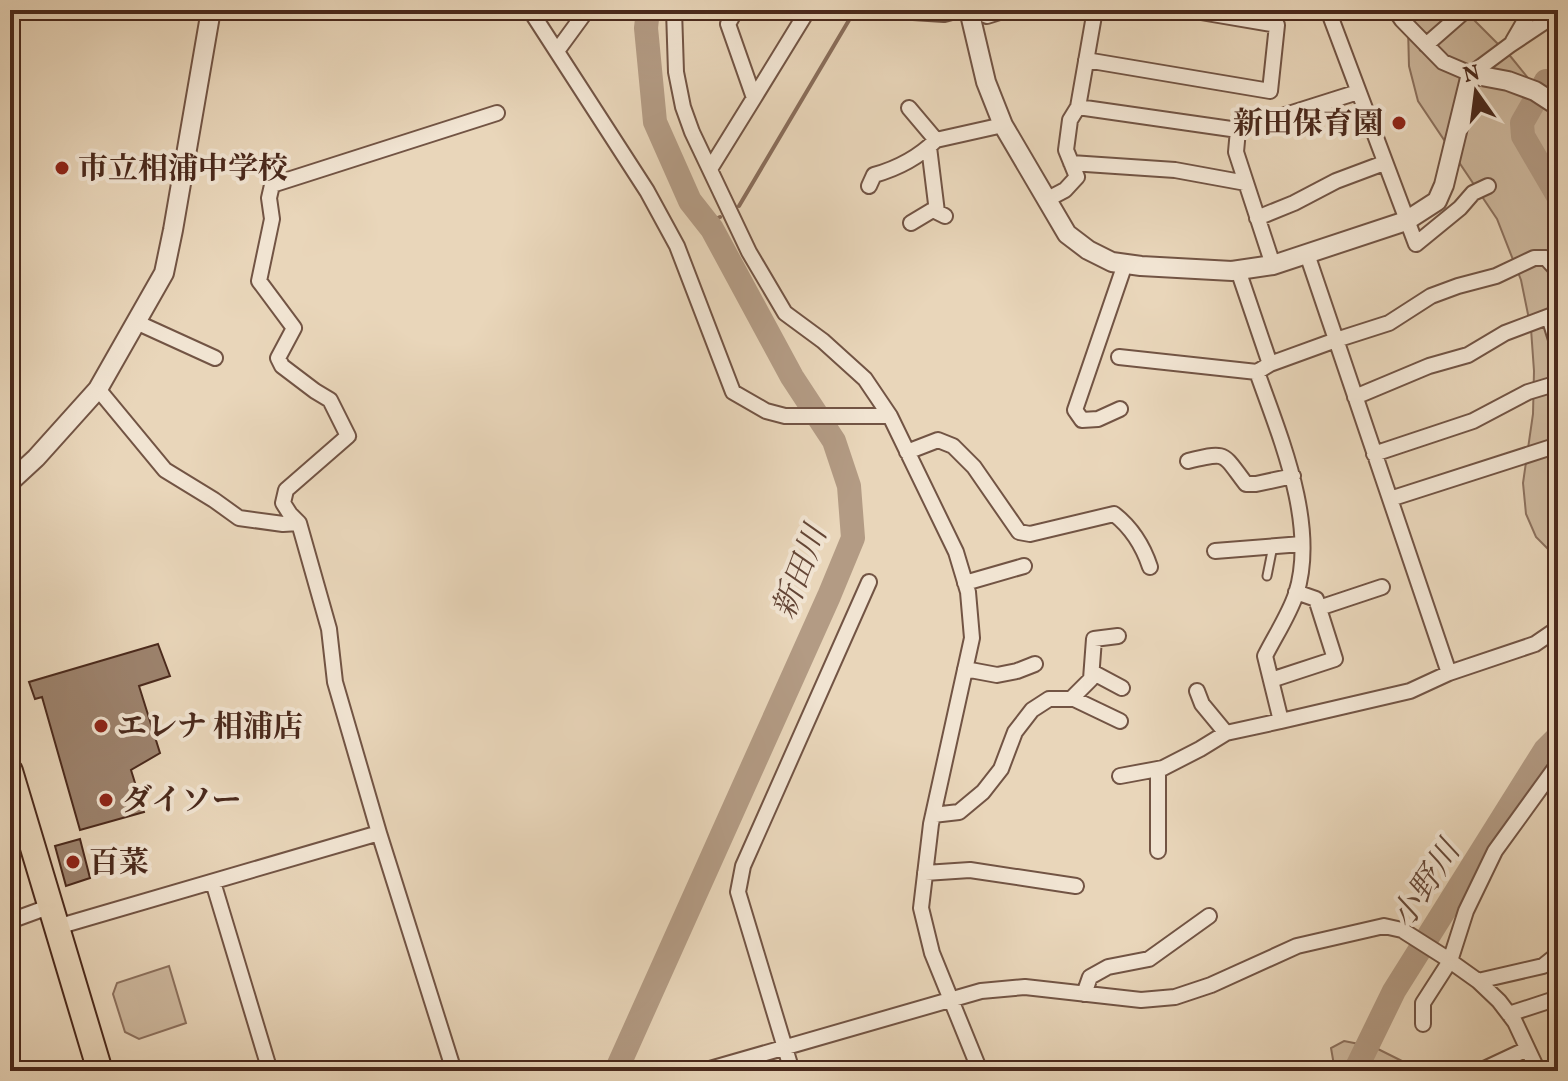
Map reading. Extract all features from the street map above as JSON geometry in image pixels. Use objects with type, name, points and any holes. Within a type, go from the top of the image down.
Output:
[{"type":"main road","points":[[10,771],[23,829],[54,917],[100,1071]]},
{"type":"street","points":[[10,482],[98,389],[164,273],[211,10]]},
{"type":"street","points":[[530,10],[647,191],[677,246],[733,392],[766,411],[785,416],[890,416]]},
{"type":"street","points":[[557,51],[587,10]]},
{"type":"street","points":[[674,10],[676,72],[683,107],[749,252],[785,313],[823,341],[865,379],[890,416],[956,552],[968,592],[972,638],[933,815],[921,908],[932,953],[980,1071]]},
{"type":"street","points":[[736,10],[728,24],[754,98]]},
{"type":"street","points":[[710,169],[808,10]]},
{"type":"street","points":[[913,12],[944,14],[959,10]]},
{"type":"street","points":[[972,10],[987,16],[1006,10]]},
{"type":"street","points":[[972,10],[986,82],[1003,125],[1067,234],[1088,250],[1112,262],[1238,270],[1273,265],[1406,221],[1437,201],[1444,185],[1471,74],[1558,13]]},
{"type":"street","points":[[1046,200],[1065,190],[1077,177],[1066,150],[1070,120],[1078,107],[1095,10]]},
{"type":"street","points":[[1086,60],[1270,91],[1277,25],[1189,10]]},
{"type":"street","points":[[1328,10],[1416,244],[1460,208],[1473,193],[1488,186]]},
{"type":"street","points":[[1395,10],[1443,62],[1471,74],[1508,81],[1535,91],[1558,106]]},
{"type":"street","points":[[1426,45],[1466,10]]},
{"type":"street","points":[[1510,45],[1531,10]]},
{"type":"street","points":[[1078,107],[1238,130],[1358,92]]},
{"type":"street","points":[[909,108],[932,143],[941,212],[911,223]]},
{"type":"street","points":[[454,1071],[335,682],[329,629],[299,523],[283,503],[286,490],[348,436],[330,400],[282,366],[278,358],[294,328],[259,281],[272,219],[269,198],[272,185],[497,113]]},
{"type":"street","points":[[867,180],[920,156],[932,143],[1003,125]]},
{"type":"street","points":[[1238,130],[1236,152],[1273,265]]},
{"type":"street","points":[[1071,163],[1175,170],[1246,183]]},
{"type":"street","points":[[1257,218],[1336,181],[1384,163]]},
{"type":"street","points":[[1307,254],[1449,673]]},
{"type":"street","points":[[1119,357],[1264,368],[1389,323],[1431,296],[1496,276],[1534,258],[1546,258],[1558,275]]},
{"type":"street","points":[[1120,409],[1098,419],[1082,420],[1075,410],[1125,264]]},
{"type":"street","points":[[1238,270],[1293,476],[1302,544],[1296,592],[1265,656],[1281,721]]},
{"type":"street","points":[[1355,397],[1429,366],[1468,355],[1505,333],[1554,315],[1558,346]]},
{"type":"street","points":[[136,322],[215,358]]},
{"type":"street","points":[[1374,454],[1473,421],[1528,392],[1558,383]]},
{"type":"street","points":[[98,389],[165,470],[239,518],[299,523]]},
{"type":"street","points":[[907,452],[938,440],[953,446],[974,467],[1019,532],[1030,534],[1114,514],[1125,522],[1143,548],[1150,567]]},
{"type":"street","points":[[1390,499],[1558,445]]},
{"type":"street","points":[[1188,461],[1216,454],[1226,457],[1246,484],[1293,476]]},
{"type":"street","points":[[1215,551],[1302,544]]},
{"type":"street","points":[[965,583],[1024,566]]},
{"type":"street","points":[[792,1071],[738,892],[743,866],[869,582]]},
{"type":"street","points":[[1319,608],[1382,587]]},
{"type":"street","points":[[1271,680],[1335,659],[1316,599],[1296,592]]},
{"type":"street","points":[[1120,776],[1158,769],[1226,733],[1410,691],[1449,673],[1535,644],[1554,631],[1558,623]]},
{"type":"street","points":[[1071,699],[1091,679],[1094,639],[1118,636]]},
{"type":"street","points":[[965,669],[997,675],[1035,664]]},
{"type":"street","points":[[1092,672],[1122,688]]},
{"type":"street","points":[[1197,691],[1202,704],[1226,733]]},
{"type":"street","points":[[933,815],[959,812],[983,792],[1001,769],[1015,732],[1032,710],[1049,699],[1071,699],[1120,721]]},
{"type":"street","points":[[1423,1024],[1423,1003],[1495,851],[1558,764]]},
{"type":"street","points":[[1158,769],[1158,851]]},
{"type":"street","points":[[10,921],[54,917],[213,882],[379,833]]},
{"type":"street","points":[[925,873],[970,870],[1053,877],[1076,886]]},
{"type":"street","points":[[213,882],[270,1071]]},
{"type":"street","points":[[1084,994],[1090,977],[1108,967],[1149,959],[1209,916]]},
{"type":"street","points":[[703,1071],[981,991],[1025,987],[1141,1000],[1175,997],[1211,985],[1297,946],[1384,926],[1402,930],[1478,981],[1515,1022],[1538,1071]]},
{"type":"street","points":[[1478,981],[1543,966],[1558,954]]},
{"type":"street","points":[[1509,1014],[1558,998]]},
{"type":"street","points":[[1480,1071],[1527,1049]]},
{"type":"lane","points":[[1267,576],[1273,546]]},
{"type":"shaded area","points":[[1419,10],[1464,10],[1511,57],[1558,115],[1558,554],[1552,553],[1536,537],[1526,514],[1523,483],[1533,414],[1534,371],[1531,329],[1521,280],[1497,219],[1418,101],[1409,66],[1408,28]]},
{"type":"shaded area","points":[[169,966],[186,1023],[139,1039],[125,1032],[113,994],[117,983]]},
{"type":"shaded area","points":[[1344,1041],[1374,1047],[1422,1071],[1335,1071],[1331,1048]]},
{"type":"building","name":"エレナ 相浦店","points":[[158,644],[170,676],[139,686],[160,753],[131,770],[144,812],[80,830],[42,697],[35,699],[29,682]]},
{"type":"building","name":"百菜","points":[[80,839],[90,878],[66,886],[55,846]]},
{"type":"waterway","name":"新田川","points":[[616,1071],[853,538],[849,486],[834,441],[792,377],[712,229],[690,201],[655,122],[646,28],[648,10]]},
{"type":"waterway","points":[[739,206],[855,10]]},
{"type":"waterway","points":[[1558,81],[1546,81],[1522,123],[1523,136],[1558,196]]},
{"type":"waterway","points":[[708,223],[720,217]]},
{"type":"waterway","name":"小野川","points":[[1355,1071],[1394,991],[1545,750],[1558,737]]},
{"type":"place","name":"新田保育園","points":[[1399,123]]},
{"type":"place","name":"市立相浦中学校","points":[[62,168]]},
{"type":"place","name":"エレナ 相浦店","points":[[101,726]]},
{"type":"place","name":"ダイソー","points":[[106,800]]},
{"type":"place","name":"百菜","points":[[73,862]]}]
